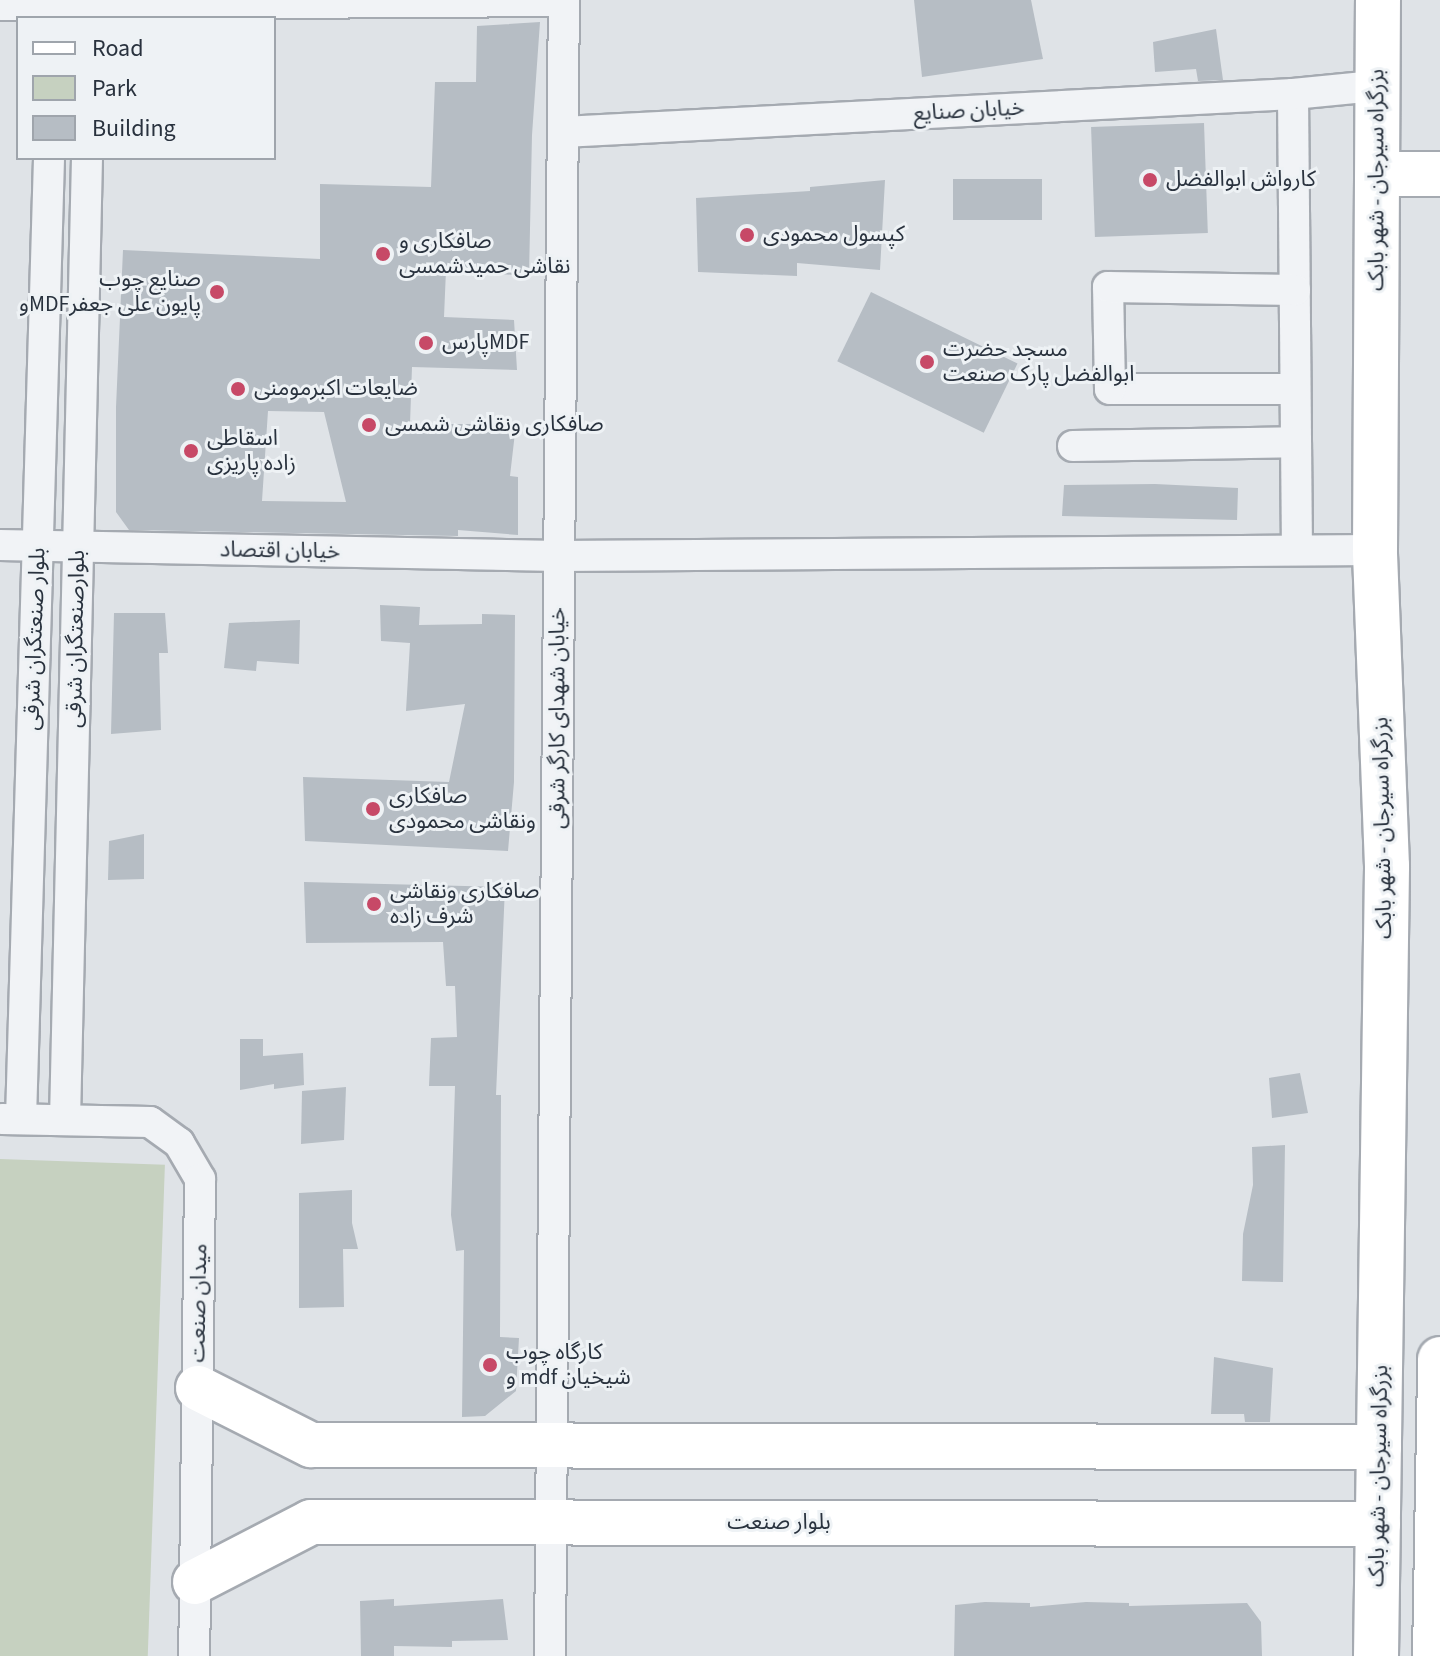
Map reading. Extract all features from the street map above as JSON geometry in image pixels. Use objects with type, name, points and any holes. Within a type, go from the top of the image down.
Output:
[{"type":"main road","name":"بزرگراه سیرجان - شهر بابک","points":[[1376,1656],[1387,866],[1375,550],[1379,174],[1375,86],[1378,0]]},
{"type":"main road","points":[[1379,174],[1440,174]]},
{"type":"main road","points":[[1435,1656],[1440,1359]]},
{"type":"main road","points":[[198,1388],[311,1445],[552,1441],[1379,1447]]},
{"type":"main road","name":"بلوار صنعت","points":[[195,1582],[311,1522],[1378,1524]]},
{"type":"street","points":[[0,5],[53,11],[90,11],[564,0]]},
{"type":"street","name":"خیابان شهدای کارگر شرقی","points":[[550,1656],[564,0]]},
{"type":"street","name":"خیابان صنایع","points":[[563,132],[1293,94],[1375,86]]},
{"type":"street","points":[[1293,94],[1293,389],[1297,550]]},
{"type":"street","name":"بلوار صنعتگران شرقی","points":[[10,1119],[24,1001],[49,160]]},
{"type":"street","name":"بلوارصنعتگران شرقی","points":[[65,1120],[87,160]]},
{"type":"street","points":[[1293,389],[1110,389],[1108,287],[1295,290]]},
{"type":"street","points":[[1073,446],[1294,442]]},
{"type":"street","name":"خیابان اقتصاد","points":[[0,545],[559,556],[1375,550]]},
{"type":"street","points":[[24,1001],[68,1003]]},
{"type":"street","name":"میدان صنعت","points":[[10,1119],[150,1122],[179,1143],[200,1179],[194,1656]]},
{"type":"green space","points":[[0,1159],[165,1165],[148,1656],[0,1656]]},
{"type":"building","points":[[914,0],[1031,0],[1043,59],[922,77]]},
{"type":"building","points":[[540,22],[532,135],[529,276],[446,270],[444,317],[514,320],[517,370],[412,367],[410,424],[516,424],[510,476],[518,477],[518,535],[458,530],[458,536],[129,530],[116,512],[116,407],[123,250],[320,259],[320,184],[431,187],[435,82],[476,82],[477,26]],"holes":[[[268,411],[324,412],[346,502],[262,501]]]},
{"type":"building","points":[[1216,29],[1223,80],[1198,81],[1196,69],[1155,72],[1153,42]]},
{"type":"building","name":"کارواش ابوالفضل","points":[[1204,123],[1208,233],[1095,237],[1091,127]]},
{"type":"building","points":[[953,179],[1042,179],[1042,220],[953,220]]},
{"type":"building","points":[[885,180],[880,270],[797,263],[797,276],[698,272],[696,198],[810,191],[810,187]]},
{"type":"building","name":"مسجد حضرت ابوالفضل پارک صنعت","points":[[871,292],[1018,363],[984,433],[837,361]]},
{"type":"building","points":[[1155,484],[1238,488],[1237,520],[1062,516],[1064,485]]},
{"type":"building","points":[[380,605],[420,607],[419,625],[482,624],[482,614],[515,615],[514,782],[508,851],[305,841],[303,777],[449,782],[465,704],[406,711],[410,643],[381,641]]},
{"type":"building","points":[[114,613],[165,613],[168,653],[159,653],[161,730],[111,734]]},
{"type":"building","points":[[300,620],[299,664],[257,661],[256,671],[224,668],[229,623]]},
{"type":"building","points":[[144,834],[144,879],[108,880],[109,841]]},
{"type":"building","points":[[304,882],[505,887],[496,1095],[501,1095],[500,1337],[519,1338],[516,1391],[485,1416],[462,1417],[464,1250],[456,1251],[451,1215],[455,1086],[429,1086],[431,1038],[457,1037],[455,986],[446,986],[443,942],[306,943]]},
{"type":"building","points":[[240,1039],[263,1039],[263,1056],[303,1053],[304,1085],[274,1089],[274,1084],[240,1090]]},
{"type":"building","points":[[1300,1073],[1308,1113],[1272,1118],[1269,1078]]},
{"type":"building","points":[[346,1087],[344,1140],[301,1144],[302,1091]]},
{"type":"building","points":[[1285,1145],[1283,1282],[1242,1281],[1243,1234],[1253,1185],[1252,1147]]},
{"type":"building","points":[[352,1190],[352,1223],[358,1249],[343,1249],[344,1307],[299,1308],[299,1193]]},
{"type":"building","points":[[1214,1357],[1273,1368],[1270,1422],[1245,1422],[1244,1414],[1211,1414]]},
{"type":"building","points":[[394,1599],[394,1606],[503,1599],[508,1640],[452,1641],[452,1647],[394,1646],[394,1656],[361,1656],[360,1601]]},
{"type":"building","points":[[1086,1602],[1129,1603],[1129,1606],[1247,1603],[1261,1622],[1262,1656],[954,1656],[955,1605],[1030,1603],[1030,1607]]},
{"type":"place","name":"کارواش ابوالفضل","points":[[1150,180]]},
{"type":"place","name":"کپسول محمودی","points":[[747,235]]},
{"type":"place","name":"صافکاری و نقاشی حمیدشمسی","points":[[383,254]]},
{"type":"place","name":"صنایع چوب وMDFپایون علی جعفر","points":[[217,292]]},
{"type":"place","name":"پارسMDF","points":[[426,343]]},
{"type":"place","name":"مسجد حضرت ابوالفضل پارک صنعت","points":[[927,362]]},
{"type":"place","name":"ضایعات اکبرمومنی","points":[[238,389]]},
{"type":"place","name":"صافکاری ونقاشی شمسی","points":[[369,425]]},
{"type":"place","name":"اسقاطی زاده پاریزی","points":[[191,451]]},
{"type":"place","name":"صافکاری ونقاشی محمودی","points":[[373,809]]},
{"type":"place","name":"صافکاری ونقاشی شرف زاده","points":[[374,904]]},
{"type":"place","name":"کارگاه چوب و mdf شیخیان","points":[[490,1365]]}]
